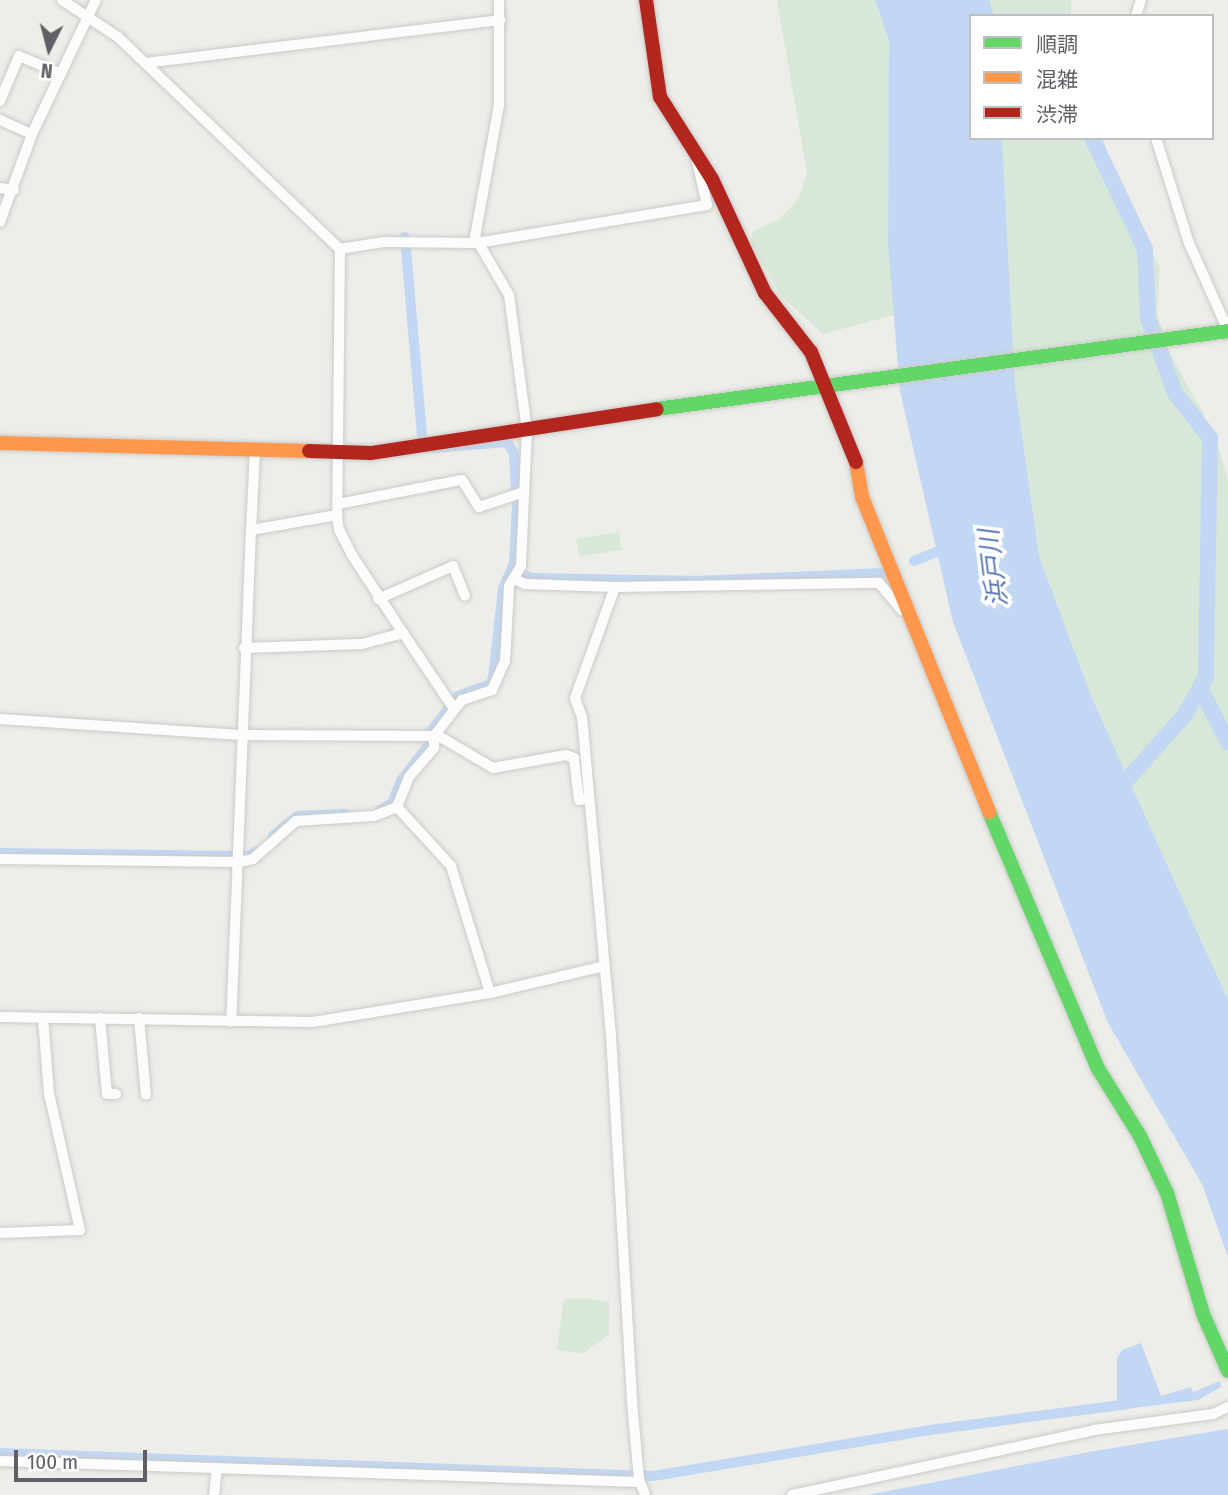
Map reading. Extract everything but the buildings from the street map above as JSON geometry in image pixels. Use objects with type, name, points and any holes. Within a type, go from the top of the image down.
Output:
[{"type":"street","points":[[62,0],[89,14],[145,63],[340,250],[339,530],[379,599],[451,705]]},
{"type":"street","points":[[0,222],[14,190],[32,134],[96,0]]},
{"type":"street","points":[[0,859],[253,859],[296,821],[374,816],[397,807],[409,777],[433,748],[435,735],[451,705],[492,690],[496,684],[505,661],[509,586],[516,575],[524,527],[517,493],[527,430],[509,295],[477,243],[499,105],[499,0]]},
{"type":"street","points":[[646,0],[660,97],[694,150],[765,293],[833,382],[862,479],[862,497],[1065,999],[1167,1194],[1203,1314],[1228,1371]]},
{"type":"street","points":[[145,63],[499,20]]},
{"type":"street","points":[[0,101],[19,56],[59,73]]},
{"type":"street","points":[[0,120],[32,134]]},
{"type":"street","points":[[0,443],[338,455],[527,430],[833,382],[1223,331],[1189,243],[1157,140]]},
{"type":"street","points":[[340,250],[403,242],[477,243],[707,205],[694,150]]},
{"type":"street","points":[[0,188],[14,190]]},
{"type":"street","points":[[231,1022],[244,735],[244,648],[255,452]]},
{"type":"street","points":[[338,504],[463,480],[479,507],[517,493]]},
{"type":"street","points":[[251,530],[337,515]]},
{"type":"street","points":[[379,599],[453,566],[460,593]]},
{"type":"street","points":[[516,575],[524,584],[615,587],[879,583],[902,610],[908,609]]},
{"type":"street","points":[[615,587],[575,695],[582,717],[587,799],[605,965],[639,1477],[645,1495]]},
{"type":"street","points":[[244,648],[362,644],[403,634]]},
{"type":"street","points":[[0,719],[244,735],[435,735],[494,768],[566,755],[574,758],[579,800],[587,799]]},
{"type":"street","points":[[397,807],[450,866],[490,993]]},
{"type":"street","points":[[0,1017],[313,1022],[490,993],[605,965]]},
{"type":"street","points":[[0,1233],[79,1230],[49,1094],[43,1018]]},
{"type":"street","points":[[100,1018],[107,1094],[116,1094]]},
{"type":"street","points":[[139,1018],[146,1095]]},
{"type":"street","points":[[792,1495],[1094,1430],[1213,1414],[1228,1407]]},
{"type":"street","points":[[0,1461],[639,1477]]},
{"type":"street","points":[[214,1495],[217,1468]]},
{"type":"green space","points":[[777,0],[875,0],[889,41],[888,244],[894,315],[823,334],[782,297],[751,243],[753,231],[780,219],[799,198],[807,173]]},
{"type":"green space","points":[[989,0],[1071,0],[1071,14],[989,14]]},
{"type":"green space","points":[[1002,140],[1104,140],[1116,179],[1160,268],[1157,314],[1172,357],[1215,435],[1228,481],[1228,1000],[1092,698],[1039,556],[1015,385]]},
{"type":"green space","points":[[619,532],[622,550],[579,557],[577,539]]},
{"type":"green space","points":[[586,1298],[609,1302],[609,1335],[583,1353],[557,1350],[564,1299]]},
{"type":"water","name":"浜戸川","points":[[875,0],[989,0],[993,14],[969,14],[969,140],[1002,140],[1015,385],[1039,556],[1092,698],[1228,1000],[1228,1257],[1202,1184],[1108,1023],[953,622],[900,391],[888,244],[889,41]]},
{"type":"water","points":[[1141,1343],[1161,1396],[1191,1387],[1193,1392],[1220,1381],[1221,1387],[1198,1400],[1117,1410],[1117,1358],[1122,1350]]},
{"type":"water","points":[[1228,1429],[1228,1495],[868,1495],[1089,1452]]},
{"type":"waterway","points":[[1093,140],[1145,249],[1148,318],[1175,393],[1210,438],[1206,677],[1184,716],[1116,792]]},
{"type":"waterway","points":[[405,237],[422,437]]},
{"type":"waterway","points":[[432,448],[507,442],[514,454],[517,505],[514,563],[503,589],[491,684],[458,696],[432,730]]},
{"type":"waterway","points":[[914,561],[947,548]]},
{"type":"waterway","points":[[513,569],[531,578],[698,581],[884,573]]},
{"type":"waterway","points":[[1200,688],[1228,742]]},
{"type":"waterway","points":[[380,810],[392,803],[401,781],[430,743]]},
{"type":"waterway","points":[[273,836],[298,816],[345,814]]},
{"type":"waterway","points":[[0,853],[247,856],[258,851]]},
{"type":"waterway","points":[[0,1453],[653,1476],[938,1429],[1128,1404]]},
{"type":"traffic: fast","points":[[657,409],[1228,331]]},
{"type":"traffic: fast","points":[[989,812],[1097,1067],[1140,1136],[1167,1193],[1203,1314],[1228,1371]]},
{"type":"traffic: slow","points":[[0,443],[309,451]]},
{"type":"traffic: slow","points":[[856,462],[862,497],[989,812]]},
{"type":"traffic: jam","points":[[646,0],[660,97],[712,179],[765,293],[811,352],[856,462]]},
{"type":"traffic: jam","points":[[309,451],[371,453],[657,409]]}]
